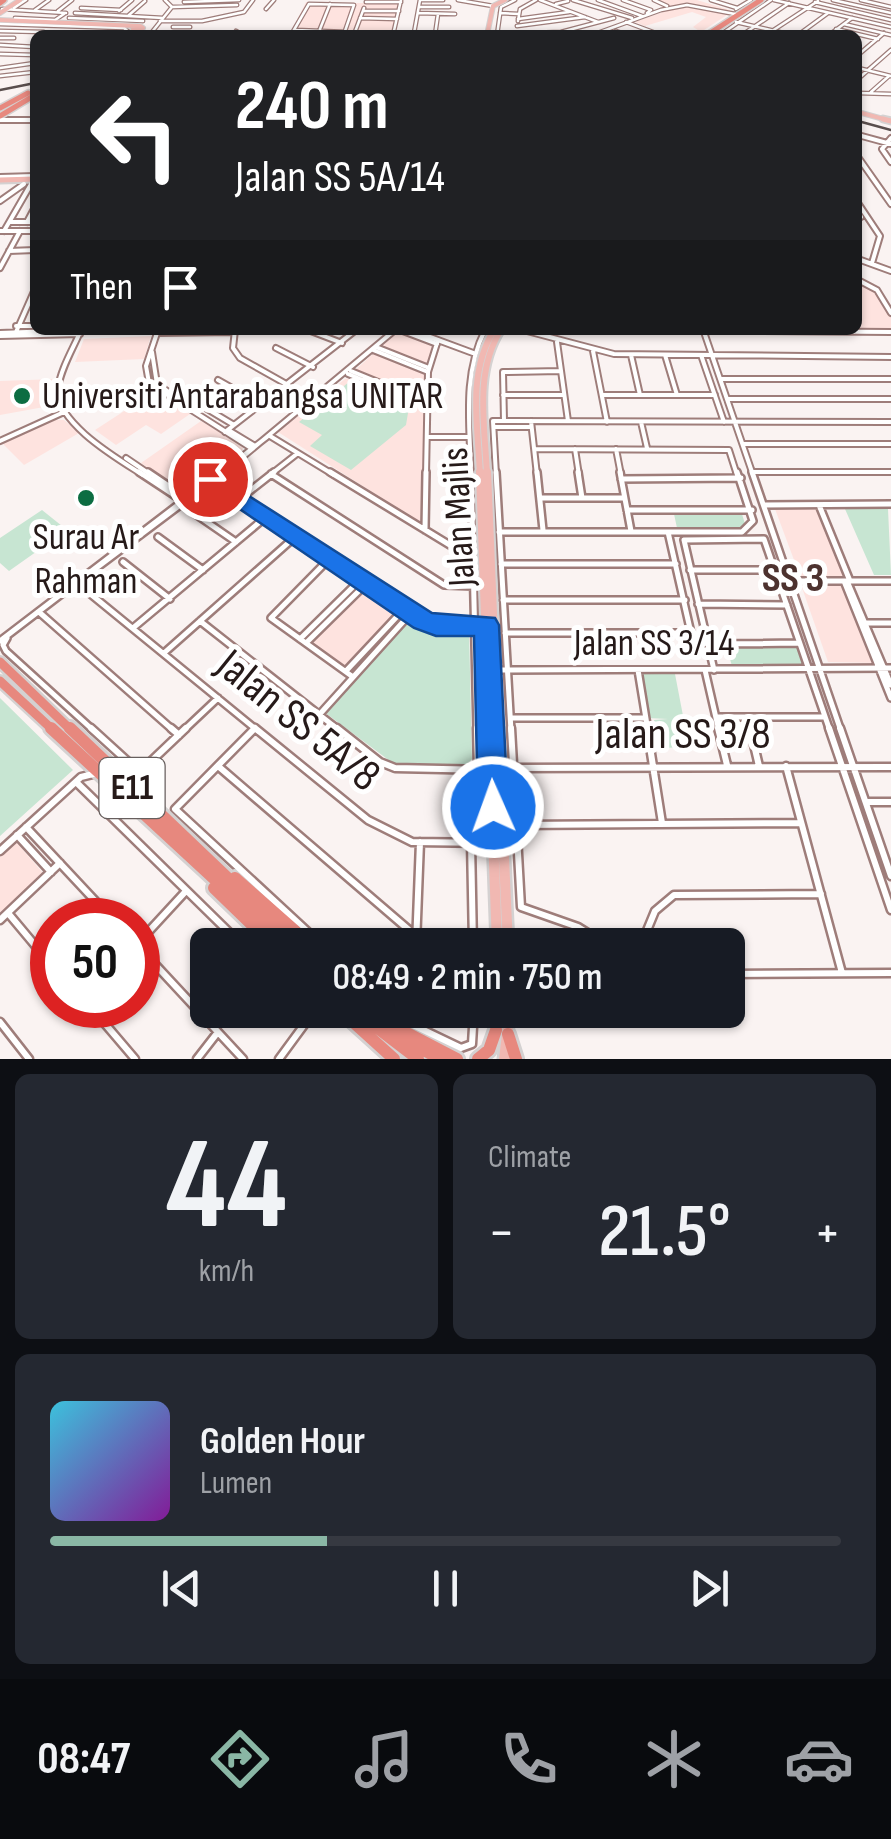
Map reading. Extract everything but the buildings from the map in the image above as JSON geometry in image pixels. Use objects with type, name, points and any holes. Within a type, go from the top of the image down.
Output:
[{"type":"highway","points":[[717,30],[735,11],[759,2]]},
{"type":"highway","points":[[720,30],[759,2]]},
{"type":"highway","points":[[0,117],[30,96]]},
{"type":"highway","points":[[0,117],[30,97]]},
{"type":"highway","name":"E11","points":[[1,661],[280,928]]},
{"type":"highway","name":"E11","points":[[0,681],[267,928]]},
{"type":"highway","points":[[192,861],[255,928]]},
{"type":"highway","points":[[211,863],[232,875],[293,928]]},
{"type":"highway","points":[[360,1028],[394,1059]]},
{"type":"highway","points":[[378,1028],[418,1059]]},
{"type":"highway","points":[[389,1028],[440,1059]]},
{"type":"highway","points":[[401,1028],[462,1053]]},
{"type":"highway","points":[[478,1059],[502,1032],[516,1059]]},
{"type":"main road","points":[[3,8],[21,0]]},
{"type":"main road","points":[[492,30],[490,6],[509,0]]},
{"type":"main road","points":[[494,30],[496,9],[509,0]]},
{"type":"main road","points":[[0,22],[139,30]]},
{"type":"main road","points":[[0,22],[139,30]]},
{"type":"main road","points":[[862,113],[890,121]]},
{"type":"main road","points":[[4,178],[30,177]]},
{"type":"main road","name":"Jalan Majlis","points":[[488,335],[478,364],[488,423],[490,625],[497,670],[497,928]]},
{"type":"main road","name":"Jalan Majlis","points":[[497,670],[492,770],[506,928]]},
{"type":"main road","points":[[501,1028],[504,1059]]},
{"type":"main road","points":[[493,1059],[503,1028]]},
{"type":"street","points":[[33,11],[49,0]]},
{"type":"street","points":[[56,12],[72,0]]},
{"type":"street","points":[[63,23],[90,0]]},
{"type":"street","points":[[94,8],[104,0]]},
{"type":"street","points":[[108,9],[117,0]]},
{"type":"street","points":[[115,14],[132,0]]},
{"type":"street","points":[[130,15],[147,0]]},
{"type":"street","points":[[165,0],[172,7]]},
{"type":"street","points":[[174,26],[247,12],[253,0]]},
{"type":"street","points":[[266,9],[274,0]]},
{"type":"street","points":[[414,30],[420,0],[443,0]]},
{"type":"street","points":[[458,0],[490,6],[497,0]]},
{"type":"street","points":[[495,30],[501,7],[509,0]]},
{"type":"street","points":[[516,30],[520,10],[538,0],[600,23]]},
{"type":"street","points":[[554,5],[569,0],[626,19],[644,16],[651,10],[623,0]]},
{"type":"street","points":[[569,0],[646,30]]},
{"type":"street","points":[[598,0],[644,16]]},
{"type":"street","points":[[650,0],[669,6],[684,4],[686,0]]},
{"type":"street","points":[[650,0],[665,9],[697,7],[726,19]]},
{"type":"street","points":[[711,0],[735,11]]},
{"type":"street","points":[[738,0],[789,4],[891,27]]},
{"type":"street","points":[[833,0],[891,13]]},
{"type":"street","points":[[861,0],[891,7]]},
{"type":"street","points":[[357,30],[366,1],[401,1],[395,30]]},
{"type":"street","points":[[736,22],[772,30],[817,1],[891,20]]},
{"type":"street","points":[[184,3],[194,7],[238,2]]},
{"type":"street","points":[[232,15],[238,2]]},
{"type":"street","points":[[69,18],[153,30],[172,7],[184,3],[238,2]]},
{"type":"street","points":[[330,4],[320,30],[296,30],[308,4],[351,2],[345,30]]},
{"type":"street","points":[[722,30],[759,2]]},
{"type":"street","points":[[749,30],[789,4]]},
{"type":"street","points":[[212,19],[209,16],[214,6]]},
{"type":"street","points":[[419,6],[449,7]]},
{"type":"street","points":[[613,30],[665,9],[692,6],[735,11]]},
{"type":"street","points":[[185,21],[194,7]]},
{"type":"street","points":[[3,8],[66,13],[56,20],[14,18],[24,11]]},
{"type":"street","points":[[81,8],[121,10]]},
{"type":"street","points":[[363,10],[399,10]]},
{"type":"street","points":[[500,13],[518,16],[571,12]]},
{"type":"street","points":[[75,13],[147,16],[190,27]]},
{"type":"street","points":[[808,30],[831,13]]},
{"type":"street","points":[[418,14],[455,14]]},
{"type":"street","points":[[436,30],[438,14]]},
{"type":"street","points":[[139,30],[147,16]]},
{"type":"street","points":[[517,26],[586,17]]},
{"type":"street","points":[[360,18],[397,18]]},
{"type":"street","points":[[574,30],[614,18]]},
{"type":"street","points":[[836,30],[852,18]]},
{"type":"street","points":[[0,22],[71,26]]},
{"type":"street","points":[[844,24],[891,35]]},
{"type":"street","points":[[47,30],[52,26]]},
{"type":"street","points":[[66,30],[71,26]]},
{"type":"street","points":[[0,30],[30,33]]},
{"type":"street","points":[[862,51],[884,33]]},
{"type":"street","points":[[862,36],[878,39]]},
{"type":"street","points":[[0,38],[14,38]]},
{"type":"street","points":[[0,45],[28,46]]},
{"type":"street","points":[[862,75],[891,50]]},
{"type":"street","points":[[0,54],[30,55]]},
{"type":"street","points":[[8,67],[14,54]]},
{"type":"street","points":[[0,68],[30,67]]},
{"type":"street","points":[[0,76],[30,68]]},
{"type":"street","points":[[862,69],[890,75]]},
{"type":"street","points":[[870,94],[890,75]]},
{"type":"street","points":[[862,93],[891,94]]},
{"type":"street","points":[[22,122],[30,116]]},
{"type":"street","points":[[0,117],[30,122]]},
{"type":"street","points":[[862,136],[888,144]]},
{"type":"street","points":[[891,138],[882,150],[891,162]]},
{"type":"street","points":[[862,163],[891,204]]},
{"type":"street","points":[[4,178],[30,177]]},
{"type":"street","points":[[0,200],[17,184]]},
{"type":"street","points":[[0,200],[24,184]]},
{"type":"street","points":[[2,232],[30,186]]},
{"type":"street","points":[[10,222],[27,222],[30,217]]},
{"type":"street","points":[[862,217],[881,242],[872,263]]},
{"type":"street","points":[[2,232],[30,230]]},
{"type":"street","points":[[0,268],[20,231]]},
{"type":"street","points":[[10,250],[30,250]]},
{"type":"street","points":[[862,260],[891,271]]},
{"type":"street","points":[[862,282],[877,290],[891,313]]},
{"type":"street","points":[[16,329],[30,298]]},
{"type":"street","points":[[0,335],[30,327]]},
{"type":"street","points":[[16,329],[30,330]]},
{"type":"street","points":[[862,332],[891,332]]},
{"type":"street","points":[[0,335],[30,334]]},
{"type":"street","points":[[80,335],[58,391],[64,412],[82,430],[186,500]]},
{"type":"street","points":[[160,335],[152,352],[153,381],[254,448]]},
{"type":"street","points":[[235,335],[233,348],[240,358],[288,385]]},
{"type":"street","points":[[321,335],[342,343]]},
{"type":"street","points":[[226,431],[351,335]]},
{"type":"street","points":[[92,572],[350,373],[391,335]]},
{"type":"street","points":[[414,335],[473,353]]},
{"type":"street","points":[[422,335],[438,342]]},
{"type":"street","points":[[478,770],[468,378],[473,353],[486,335]]},
{"type":"street","points":[[537,335],[593,351],[630,355],[891,356]]},
{"type":"street","points":[[705,335],[866,802],[887,852],[891,876]]},
{"type":"street","points":[[425,530],[429,370],[438,342]]},
{"type":"street","points":[[557,342],[568,421]]},
{"type":"street","points":[[276,348],[313,367]]},
{"type":"street","points":[[375,349],[429,370]]},
{"type":"street","points":[[593,351],[607,422]]},
{"type":"street","points":[[630,355],[640,395]]},
{"type":"street","points":[[665,355],[677,395]]},
{"type":"street","points":[[701,355],[724,422]]},
{"type":"street","points":[[504,421],[501,374],[509,370],[561,371]]},
{"type":"street","points":[[350,373],[428,405]]},
{"type":"street","points":[[720,379],[891,379]]},
{"type":"street","points":[[218,380],[262,405]]},
{"type":"street","points":[[502,395],[564,395]]},
{"type":"street","points":[[602,395],[715,395]]},
{"type":"street","points":[[189,398],[234,425]]},
{"type":"street","points":[[728,399],[891,399]]},
{"type":"street","points":[[0,442],[64,412]]},
{"type":"street","points":[[641,422],[648,449]]},
{"type":"street","points":[[488,423],[891,422]]},
{"type":"street","points":[[488,423],[532,424]]},
{"type":"street","points":[[488,423],[505,633],[497,670],[510,718],[523,910],[556,917],[576,928]]},
{"type":"street","points":[[532,424],[543,530]]},
{"type":"street","points":[[270,436],[458,550],[472,553]]},
{"type":"street","points":[[427,437],[468,437]]},
{"type":"street","points":[[743,444],[891,444]]},
{"type":"street","points":[[499,532],[742,532],[749,526],[752,510],[733,454],[726,449],[535,449]]},
{"type":"street","points":[[575,449],[582,498]]},
{"type":"street","points":[[616,449],[631,532]]},
{"type":"street","points":[[240,498],[298,453]]},
{"type":"street","points":[[752,472],[891,472]]},
{"type":"street","points":[[270,474],[444,585],[472,586]]},
{"type":"street","points":[[621,478],[742,478]]},
{"type":"street","points":[[212,480],[436,625],[490,625]]},
{"type":"street","points":[[212,480],[174,506],[2,645],[140,770],[218,698]]},
{"type":"street","points":[[175,493],[197,489]]},
{"type":"street","points":[[174,506],[175,493]]},
{"type":"street","points":[[540,498],[624,498]]},
{"type":"street","points":[[819,504],[884,668],[891,698]]},
{"type":"street","points":[[764,505],[891,504]]},
{"type":"street","points":[[627,510],[752,510]]},
{"type":"street","points":[[191,511],[236,542]]},
{"type":"street","points":[[133,628],[267,516]]},
{"type":"street","points":[[505,633],[686,635],[692,629],[668,532]]},
{"type":"street","points":[[158,536],[204,570]]},
{"type":"street","points":[[164,653],[296,536]]},
{"type":"street","points":[[727,766],[686,539],[760,538],[766,544],[891,910]]},
{"type":"street","points":[[330,558],[271,618],[350,674]]},
{"type":"street","points":[[123,562],[170,598]]},
{"type":"street","points":[[501,564],[676,564]]},
{"type":"street","points":[[690,570],[776,570]]},
{"type":"street","points":[[790,580],[891,581]]},
{"type":"street","points":[[305,643],[364,581]]},
{"type":"street","points":[[847,581],[891,685]]},
{"type":"street","name":"Jalan SS 5A/8","points":[[78,583],[368,820],[397,837],[420,842],[499,843]]},
{"type":"street","points":[[503,600],[685,600]]},
{"type":"street","points":[[698,604],[787,604]]},
{"type":"street","points":[[319,714],[408,610]]},
{"type":"street","points":[[40,612],[179,735]]},
{"type":"street","points":[[200,622],[380,762],[395,768],[492,770]]},
{"type":"street","points":[[866,623],[891,623]]},
{"type":"street","points":[[708,644],[800,644]]},
{"type":"street","name":"Jalan SS 3/14","points":[[497,670],[884,668]]},
{"type":"street","points":[[638,670],[662,823]]},
{"type":"street","points":[[716,717],[826,717]]},
{"type":"street","points":[[747,717],[759,766]]},
{"type":"street","points":[[510,718],[645,718]]},
{"type":"street","points":[[256,728],[175,810],[303,928]]},
{"type":"street","points":[[78,779],[84,760]]},
{"type":"street","points":[[218,766],[402,928]]},
{"type":"street","points":[[786,766],[842,973]]},
{"type":"street","name":"Jalan SS 3/8","points":[[514,768],[891,766]]},
{"type":"street","points":[[0,851],[78,779],[98,774]]},
{"type":"street","points":[[78,779],[225,928]]},
{"type":"street","points":[[866,802],[891,802]]},
{"type":"street","points":[[517,825],[802,824]]},
{"type":"street","points":[[26,827],[93,898]]},
{"type":"street","points":[[17,835],[51,872]]},
{"type":"street","points":[[416,928],[420,842]]},
{"type":"street","points":[[472,842],[473,928]]},
{"type":"street","points":[[0,920],[60,863]]},
{"type":"street","points":[[160,919],[186,890]]},
{"type":"street","points":[[648,928],[654,912],[674,895],[821,894]]},
{"type":"street","points":[[8,912],[30,939]]},
{"type":"street","points":[[160,968],[244,1059]]},
{"type":"street","points":[[745,974],[891,973]]},
{"type":"street","points":[[0,1022],[29,1059]]},
{"type":"street","points":[[110,1028],[136,1059]]},
{"type":"street","points":[[279,1059],[300,1028]]},
{"type":"street","points":[[419,1028],[462,1053],[474,1038],[474,1028]]},
{"type":"street","points":[[196,1059],[218,1032]]},
{"type":"shaded area","points":[[652,0],[697,0],[733,11],[704,30],[693,27],[706,17],[692,12],[645,26],[635,22],[669,10]]},
{"type":"shaded area","points":[[306,2],[402,3],[396,30],[293,28]]},
{"type":"shaded area","points":[[862,284],[873,289],[891,318],[891,329],[862,328]]},
{"type":"shaded area","points":[[394,335],[414,335],[435,342],[427,373],[425,405],[351,374]]},
{"type":"shaded area","points":[[151,336],[144,359],[75,362],[84,339]]},
{"type":"shaded area","points":[[352,378],[425,409],[422,524],[278,432],[345,379]]},
{"type":"shaded area","points":[[56,379],[55,405],[0,415],[0,381]]},
{"type":"shaded area","points":[[155,391],[190,414],[161,434],[146,425],[116,445],[95,430]]},
{"type":"shaded area","points":[[54,420],[64,420],[79,433],[24,465],[2,443]]},
{"type":"shaded area","points":[[201,421],[243,447],[242,452],[187,490],[176,488],[141,463]]},
{"type":"shaded area","points":[[775,509],[819,509],[846,576],[800,576]]},
{"type":"shaded area","points":[[361,583],[407,613],[349,676],[302,642]]},
{"type":"shaded area","points":[[801,585],[844,585],[875,663],[828,662]]},
{"type":"shaded area","points":[[16,842],[44,874],[0,916],[0,857]]},
{"type":"green space","points":[[349,382],[409,407],[406,425],[351,470],[310,446],[322,435],[299,422]]},
{"type":"green space","points":[[845,509],[888,509],[891,575],[874,575]]},
{"type":"green space","points":[[42,510],[67,530],[9,571],[0,563],[0,538]]},
{"type":"green space","points":[[674,514],[742,514],[745,524],[740,528],[677,528]]},
{"type":"green space","points":[[416,621],[428,628],[469,630],[472,759],[466,766],[394,764],[324,712],[407,623]]},
{"type":"green space","points":[[726,645],[798,645],[805,666],[732,666]]},
{"type":"green space","points":[[639,674],[675,674],[689,747],[660,748],[654,720],[668,719],[647,718]]},
{"type":"green space","points":[[0,698],[73,770],[0,836]]},
{"type":"tram line","points":[[0,90],[30,84]]},
{"type":"tram line","points":[[862,122],[891,130]]},
{"type":"place","name":"Universiti Antarabangsa UNITAR","points":[[22,396]]},
{"type":"place","name":"Surau Ar Rahman","points":[[86,498]]},
{"type":"district","name":"SS 3","points":[[793,578]]},
{"type":"route","points":[[210,479],[423,620],[436,625],[486,625],[493,807]]}]
